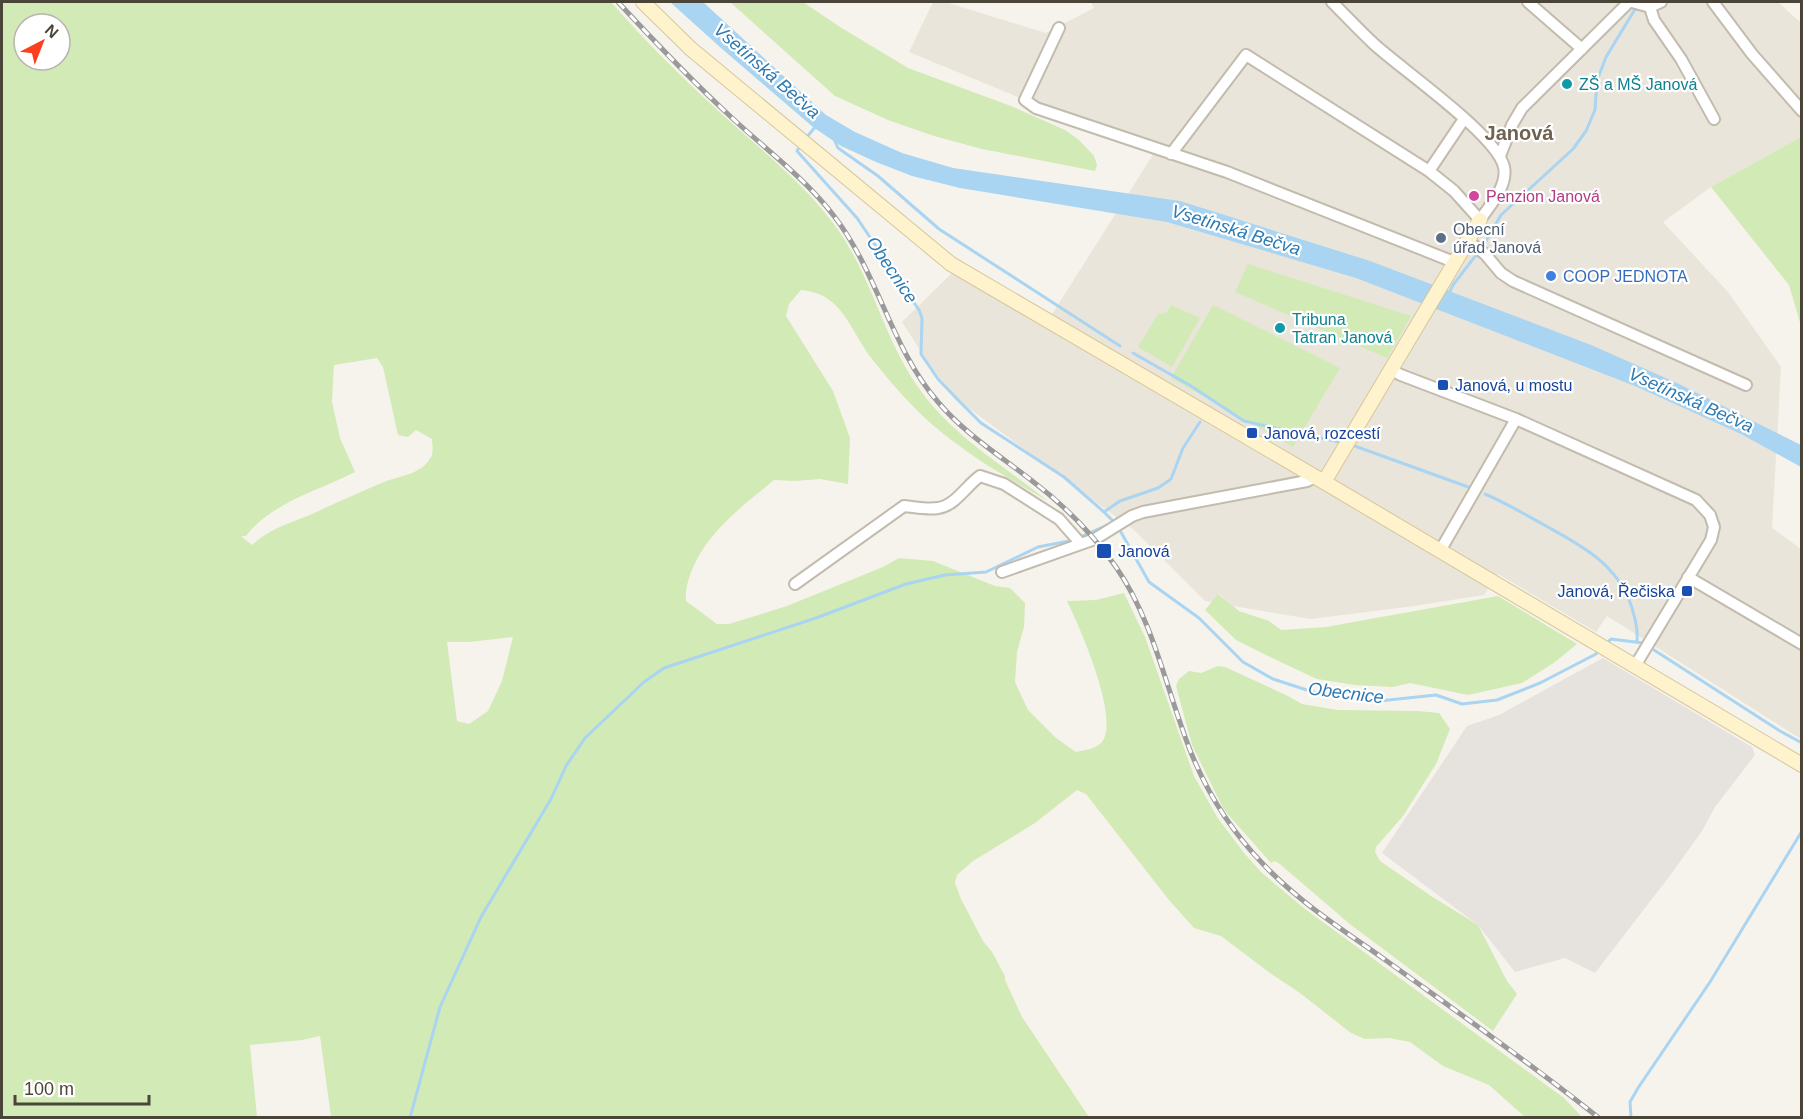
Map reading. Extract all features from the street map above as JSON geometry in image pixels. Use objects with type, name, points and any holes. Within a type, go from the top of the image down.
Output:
[{"type":"main road","points":[[643,2],[691,49],[933,251],[957,268],[1320,479],[1802,765]]},
{"type":"main road","points":[[1320,479],[1392,367],[1453,265],[1471,243],[1480,220]]},
{"type":"street","points":[[1171,154],[1246,55],[1429,171],[1454,191],[1480,220],[1503,180],[1504,169],[1500,156],[1464,119],[1375,45],[1332,2]]},
{"type":"street","points":[[1528,2],[1582,49]]},
{"type":"street","points":[[1500,156],[1512,125],[1522,108],[1582,49],[1638,4],[1661,2]]},
{"type":"street","points":[[1713,2],[1752,54],[1802,111]]},
{"type":"street","points":[[1638,4],[1654,20],[1681,59],[1713,119]]},
{"type":"street","points":[[1059,28],[1025,100],[1036,108],[1227,172],[1453,265]]},
{"type":"street","points":[[1429,171],[1464,119]]},
{"type":"street","points":[[1471,243],[1485,254],[1501,273],[1513,281],[1746,386]]},
{"type":"street","points":[[1392,367],[1401,375],[1516,419],[1702,505],[1713,520],[1713,534],[1635,666]]},
{"type":"street","points":[[1440,551],[1516,419]]},
{"type":"street","points":[[795,584],[904,506],[929,509],[949,505],[980,476],[1004,484],[1059,519],[1081,544]]},
{"type":"street","points":[[1002,572],[1095,539],[1143,512],[1320,479]]},
{"type":"street","points":[[1688,577],[1802,644]]},
{"type":"shaded area","points":[[933,2],[945,2],[1046,33],[1094,8],[1091,2],[1778,2],[1801,23],[1801,137],[1711,187],[1663,222],[1728,292],[1781,367],[1772,528],[1801,549],[1801,739],[1607,616],[1596,632],[1498,574],[1484,595],[1311,619],[1233,606],[1219,594],[1212,602],[1205,601],[1135,531],[958,400],[933,370],[902,322],[954,271],[1044,327],[1154,153],[909,52]]},
{"type":"shaded area","points":[[1603,658],[1752,747],[1755,755],[1715,807],[1702,831],[1672,873],[1595,973],[1565,958],[1515,972],[1478,925],[1382,853],[1467,726],[1499,715]]},
{"type":"green space","points":[[2,2],[611,2],[679,74],[794,180],[833,223],[857,261],[904,365],[944,419],[1048,501],[975,457],[934,426],[879,368],[836,306],[827,298],[801,290],[789,304],[786,316],[833,391],[850,438],[848,484],[820,479],[774,480],[733,514],[707,543],[690,575],[686,601],[717,624],[729,624],[787,606],[883,567],[899,558],[933,561],[995,586],[1010,588],[1025,603],[1024,627],[1017,652],[1015,682],[1028,710],[1056,738],[1076,752],[1094,748],[1102,742],[1106,730],[1106,714],[1089,651],[1067,601],[1096,600],[1124,593],[1145,637],[1194,776],[1217,817],[1244,853],[1262,873],[1305,909],[1564,1098],[1582,1117],[1525,1117],[1489,1085],[1443,1066],[1410,1042],[1389,1038],[1365,1039],[1351,1033],[1221,936],[1194,928],[1169,900],[1086,794],[1077,790],[1035,823],[973,861],[957,875],[955,883],[983,941],[1005,976],[1022,1017],[1089,1117],[331,1117],[320,1036],[250,1045],[257,1117],[2,1117]],"holes":[[[377,358],[383,367],[398,435],[408,437],[416,430],[432,439],[433,450],[427,463],[410,474],[384,482],[280,527],[252,545],[241,536],[246,536],[269,514],[296,498],[355,472],[340,438],[332,402],[334,365]],[[513,637],[502,681],[488,711],[469,724],[457,721],[447,642]]]},
{"type":"green space","points":[[730,2],[803,2],[908,68],[1011,106],[1065,130],[1079,140],[1094,156],[1097,165],[1095,171],[982,149],[934,136],[888,120],[835,96]]},
{"type":"green space","points":[[1801,137],[1801,326],[1789,285],[1711,187]]},
{"type":"green space","points":[[1248,264],[1411,316],[1387,358],[1235,292]]},
{"type":"green space","points":[[1171,305],[1200,318],[1172,367],[1138,347],[1158,314],[1166,313]]},
{"type":"green space","points":[[1213,305],[1340,368],[1293,447],[1171,378]]},
{"type":"green space","points":[[1218,594],[1239,611],[1269,621],[1281,630],[1326,627],[1498,596],[1577,644],[1555,662],[1522,683],[1468,695],[1410,683],[1393,687],[1355,685],[1317,679],[1236,640],[1205,610]]},
{"type":"green space","points":[[1218,666],[1225,667],[1302,704],[1338,710],[1439,713],[1450,729],[1436,764],[1403,816],[1376,847],[1375,852],[1380,861],[1478,925],[1507,981],[1517,994],[1493,1031],[1351,925],[1281,865],[1275,861],[1271,863],[1224,810],[1192,745],[1176,686],[1179,679],[1189,671],[1201,673]]},
{"type":"water","name":"Vsetínská Bečva","points":[[670,2],[703,2],[826,115],[855,132],[902,153],[953,168],[1180,201],[1370,261],[1591,345],[1677,383],[1801,445],[1801,467],[1741,434],[1635,386],[1356,278],[1167,222],[960,188],[912,176],[876,162],[841,146],[813,127]]},
{"type":"waterway","points":[[1448,295],[1483,246],[1501,215],[1573,149],[1586,131],[1595,110],[1597,81],[1606,57],[1637,6]]},
{"type":"waterway","name":"Obecnice","points":[[806,138],[817,125]]},
{"type":"waterway","points":[[834,139],[838,148],[878,176],[939,229],[1120,346]]},
{"type":"waterway","name":"Obecnice","points":[[800,146],[797,151],[857,218],[919,310],[922,318],[921,354],[938,379],[981,423],[1064,477],[1104,512],[1117,525],[1149,582],[1199,618],[1243,662],[1273,679],[1313,692],[1379,701],[1436,695],[1462,704],[1497,700],[1540,683],[1596,654],[1601,649]]},
{"type":"waterway","points":[[1133,353],[1191,386],[1244,421],[1339,442]]},
{"type":"waterway","name":"Obecnice","points":[[1104,512],[1120,501],[1158,488],[1171,479],[1183,448],[1200,422]]},
{"type":"waterway","points":[[1352,445],[1471,488]]},
{"type":"waterway","points":[[1485,494],[1572,541],[1607,567],[1617,578],[1631,605],[1636,623],[1637,641]]},
{"type":"waterway","points":[[1080,537],[1112,523]]},
{"type":"waterway","points":[[410,1118],[440,1007],[481,917],[551,799],[566,766],[585,738],[644,682],[664,668],[816,618],[906,584],[945,575],[986,572],[1038,547],[1074,540]]},
{"type":"waterway","name":"Obecnice","points":[[1605,645],[1611,639],[1643,643]]},
{"type":"waterway","name":"Obecnice","points":[[1654,650],[1802,743]]},
{"type":"waterway","points":[[1631,1118],[1630,1102],[1638,1088],[1710,982],[1802,831]]},
{"type":"railway","points":[[618,2],[701,88],[798,176],[823,202],[849,238],[908,358],[922,381],[948,414],[1055,499],[1087,531],[1116,567],[1129,588],[1150,633],[1181,727],[1204,781],[1221,811],[1252,852],[1278,878],[1337,926],[1492,1037],[1599,1118]]},
{"type":"place","name":"ZŠ a MŠ Janová","points":[[1567,84]]},
{"type":"place","name":"Penzion Janová","points":[[1474,196]]},
{"type":"place","name":"Obecní úřad Janová","points":[[1441,238]]},
{"type":"place","name":"COOP JEDNOTA","points":[[1551,276]]},
{"type":"place","name":"Tribuna Tatran Janová","points":[[1280,328]]},
{"type":"place","name":"Janová, u mostu","points":[[1443,385]]},
{"type":"place","name":"Janová, rozcestí","points":[[1252,433]]},
{"type":"place","name":"Janová","points":[[1104,551]]},
{"type":"place","name":"Janová, Řečiska","points":[[1687,591]]},
{"type":"district","name":"Janová","points":[[1519,133]]}]
